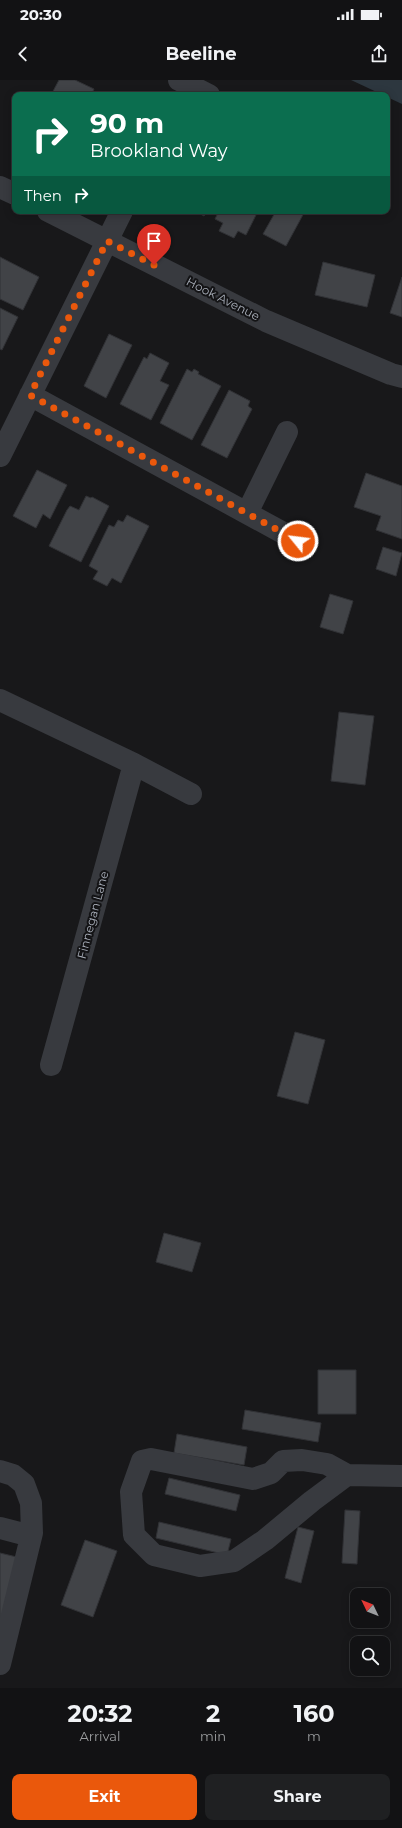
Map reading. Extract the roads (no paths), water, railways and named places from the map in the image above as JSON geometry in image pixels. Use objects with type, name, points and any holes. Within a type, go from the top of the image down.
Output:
[{"type":"street","points":[[183,86],[200,92]]},
{"type":"street","points":[[0,187],[12,193]]},
{"type":"street","name":"Hook Avenue","points":[[54,214],[266,322],[402,377]]},
{"type":"street","points":[[0,456],[120,214]]},
{"type":"street","points":[[30,395],[298,541]]},
{"type":"street","points":[[247,513],[287,432]]},
{"type":"street","points":[[0,700],[134,764],[191,794]]},
{"type":"street","name":"Finnegan Lane","points":[[51,1066],[134,764]]},
{"type":"street","points":[[347,1475],[312,1501],[265,1540],[234,1561],[200,1566],[154,1555],[134,1535],[131,1492],[142,1461],[146,1460],[151,1459],[253,1479],[271,1473],[283,1461],[302,1460],[327,1464],[347,1475],[402,1476]]},
{"type":"street","points":[[0,1472],[13,1475],[24,1484],[31,1503],[31,1536],[0,1664]]},
{"type":"street","points":[[0,1528],[31,1536]]}]
